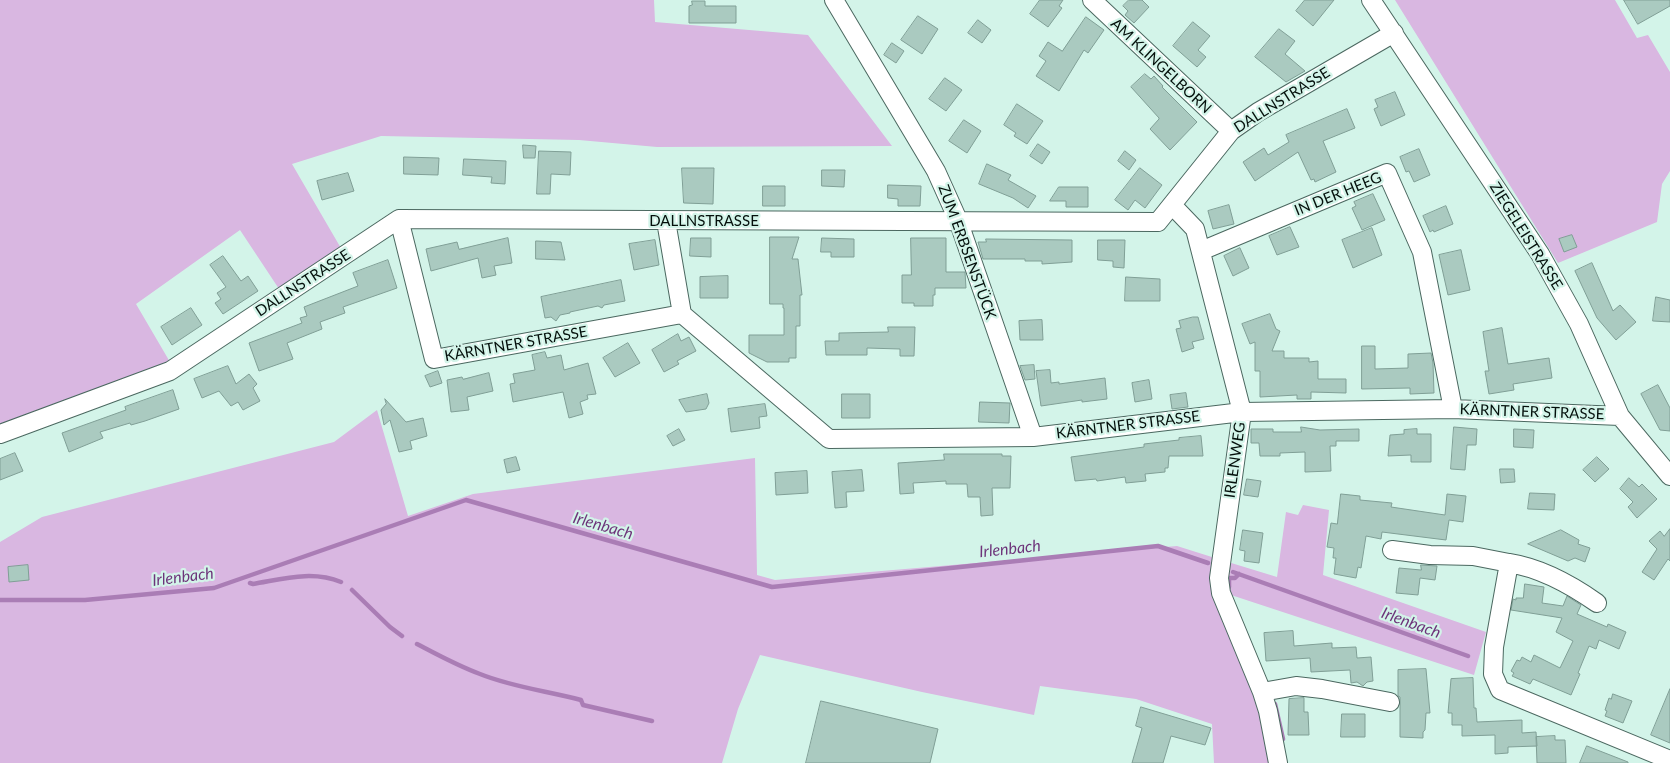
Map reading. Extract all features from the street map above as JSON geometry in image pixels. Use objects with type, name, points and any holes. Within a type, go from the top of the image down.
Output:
[{"type":"street","name":"ZUM ERBSENSTÜCK","points":[[834,0],[936,171],[958,220],[1033,436]]},
{"type":"street","name":"AM KLINGELBORN","points":[[1092,0],[1231,131]]},
{"type":"street","name":"ZIEGELEISTRASSE","points":[[1371,0],[1540,254],[1580,324],[1620,416],[1670,476]]},
{"type":"street","name":"DALLNSTRASSE","points":[[0,434],[170,371],[399,219],[1158,222],[1231,131],[1258,112],[1394,33]]},
{"type":"street","name":"IN DER HEEG","points":[[1200,251],[1388,173],[1422,252],[1453,409]]},
{"type":"street","name":"IRLENWEG","points":[[1172,205],[1195,230],[1242,412],[1219,578],[1221,593],[1262,692],[1268,711],[1278,763]]},
{"type":"street","name":"KÄRNTNER STRASSE","points":[[399,219],[434,359],[682,314],[829,439],[1033,436],[1242,412],[1453,409],[1620,416]]},
{"type":"street","points":[[666,221],[682,314]]},
{"type":"street","points":[[1392,550],[1430,555],[1473,556],[1536,569],[1577,588],[1597,603]]},
{"type":"street","points":[[1508,563],[1494,647],[1493,674],[1500,690],[1670,760]]},
{"type":"street","points":[[1262,692],[1296,686],[1390,702]]},
{"type":"shaded area","points":[[0,0],[654,0],[655,22],[808,35],[892,146],[657,147],[579,140],[381,136],[292,164],[349,262],[287,301],[240,230],[136,304],[177,374],[0,442]]},
{"type":"shaded area","points":[[1395,0],[1615,0],[1637,38],[1648,35],[1670,72],[1670,171],[1662,184],[1657,222],[1558,263]]},
{"type":"shaded area","points":[[377,410],[408,516],[473,494],[755,458],[757,575],[775,580],[1177,546],[1215,558],[1211,589],[1260,701],[1271,763],[1214,763],[1212,724],[1136,699],[1040,686],[1034,715],[760,655],[738,709],[722,763],[0,763],[0,542],[42,517],[334,442]]},
{"type":"shaded area","points":[[1303,505],[1329,510],[1323,575],[1486,632],[1474,675],[1228,594],[1228,562],[1277,577],[1286,512],[1298,515]]},
{"type":"building","points":[[1040,0],[1063,0],[1059,6],[1062,8],[1048,27],[1030,14]]},
{"type":"building","points":[[1129,0],[1142,0],[1149,7],[1134,23],[1125,15],[1128,11],[1123,6]]},
{"type":"building","points":[[1305,0],[1334,0],[1313,26],[1296,11]]},
{"type":"building","points":[[1624,0],[1670,0],[1670,6],[1638,24]]},
{"type":"building","points":[[692,1],[705,1],[705,6],[736,6],[736,23],[689,23],[689,6],[692,5]]},
{"type":"building","points":[[918,16],[938,29],[922,54],[901,40]]},
{"type":"building","points":[[1086,17],[1104,30],[1088,53],[1084,50],[1059,91],[1036,76],[1046,61],[1039,56],[1048,42],[1062,51]]},
{"type":"building","points":[[978,20],[991,30],[982,43],[968,33]]},
{"type":"building","points":[[1193,22],[1210,36],[1198,50],[1206,57],[1197,67],[1173,46]]},
{"type":"building","points":[[1279,29],[1295,41],[1285,54],[1305,71],[1286,82],[1255,57]]},
{"type":"building","points":[[892,43],[904,51],[896,63],[884,55]]},
{"type":"building","points":[[1145,74],[1151,79],[1154,76],[1162,87],[1197,122],[1170,150],[1150,129],[1159,118],[1131,87]]},
{"type":"building","points":[[945,78],[962,90],[946,111],[929,99]]},
{"type":"building","points":[[1395,92],[1405,115],[1381,126],[1374,109],[1378,107],[1375,100]]},
{"type":"building","points":[[1017,104],[1043,121],[1027,144],[1014,136],[1016,133],[1004,125]]},
{"type":"building","points":[[1347,109],[1355,128],[1323,141],[1336,172],[1315,182],[1314,179],[1311,180],[1298,152],[1255,181],[1243,162],[1264,148],[1268,155],[1289,142],[1286,135]]},
{"type":"building","points":[[964,120],[981,131],[967,153],[949,141]]},
{"type":"building","points":[[1038,144],[1050,152],[1042,164],[1030,156]]},
{"type":"building","points":[[523,145],[536,146],[535,158],[524,158]]},
{"type":"building","points":[[1419,149],[1430,175],[1414,182],[1409,171],[1406,172],[1400,157]]},
{"type":"building","points":[[539,151],[571,152],[570,175],[551,174],[550,194],[537,194]]},
{"type":"building","points":[[1125,151],[1136,160],[1129,170],[1118,161]]},
{"type":"building","points":[[404,157],[439,158],[438,175],[404,174]]},
{"type":"building","points":[[464,159],[506,161],[505,184],[491,183],[492,177],[463,175]]},
{"type":"building","points":[[987,164],[1011,175],[1008,180],[1036,196],[1028,208],[1013,198],[979,184]]},
{"type":"building","points":[[682,168],[714,168],[713,204],[684,203]]},
{"type":"building","points":[[1140,168],[1162,185],[1145,208],[1135,200],[1128,210],[1115,200]]},
{"type":"building","points":[[822,170],[845,170],[844,187],[822,186]]},
{"type":"building","points":[[348,173],[354,191],[322,200],[317,181]]},
{"type":"building","points":[[888,185],[921,186],[920,206],[898,206],[898,199],[888,198]]},
{"type":"building","points":[[763,186],[785,186],[785,206],[763,206]]},
{"type":"building","points":[[1059,187],[1088,187],[1088,207],[1066,207],[1066,201],[1050,201]]},
{"type":"building","points":[[1373,194],[1385,220],[1362,230],[1352,208],[1356,206],[1354,202]]},
{"type":"building","points":[[1229,205],[1234,224],[1213,229],[1208,211]]},
{"type":"building","points":[[1446,206],[1453,224],[1430,232],[1423,216]]},
{"type":"building","points":[[1290,227],[1299,247],[1277,255],[1269,236]]},
{"type":"building","points":[[1372,228],[1382,255],[1353,268],[1342,240]]},
{"type":"building","points":[[1572,235],[1577,247],[1564,252],[1559,239]]},
{"type":"building","points":[[770,237],[799,237],[792,259],[798,259],[802,295],[800,295],[800,326],[796,326],[796,358],[789,358],[789,362],[767,362],[749,353],[749,335],[784,335],[783,304],[770,304]]},
{"type":"building","points":[[508,238],[512,263],[494,266],[496,275],[482,278],[478,258],[431,271],[426,249],[457,242],[459,249]]},
{"type":"building","points":[[691,238],[711,238],[711,257],[690,256]]},
{"type":"building","points":[[822,238],[854,239],[854,257],[831,257],[831,252],[821,252]]},
{"type":"building","points":[[911,238],[946,238],[946,272],[965,272],[966,288],[935,288],[933,306],[914,306],[914,303],[902,303],[902,275],[911,275]]},
{"type":"building","points":[[986,239],[1072,240],[1072,262],[1042,264],[1042,261],[1025,261],[1025,259],[983,259],[978,242],[986,242]]},
{"type":"building","points":[[655,240],[659,265],[634,270],[629,244]]},
{"type":"building","points":[[1098,240],[1125,240],[1124,268],[1113,267],[1113,261],[1098,260]]},
{"type":"building","points":[[536,241],[561,242],[565,260],[536,259]]},
{"type":"building","points":[[1240,248],[1249,268],[1233,276],[1224,256]]},
{"type":"building","points":[[1461,250],[1470,290],[1448,295],[1439,255]]},
{"type":"building","points":[[223,256],[241,281],[248,276],[258,291],[223,314],[215,303],[221,299],[217,293],[226,287],[210,265]]},
{"type":"building","points":[[388,260],[397,288],[343,307],[345,313],[320,322],[322,329],[287,343],[293,359],[259,371],[249,343],[302,323],[300,318],[307,316],[304,307],[358,286],[353,273]]},
{"type":"building","points":[[1592,263],[1613,311],[1620,305],[1636,322],[1616,340],[1597,318],[1575,271]]},
{"type":"building","points":[[728,276],[728,298],[700,298],[700,277]]},
{"type":"building","points":[[1126,277],[1160,279],[1160,301],[1125,301]]},
{"type":"building","points":[[621,280],[625,301],[604,305],[602,308],[598,306],[570,312],[560,315],[556,321],[551,317],[545,318],[541,297]]},
{"type":"building","points":[[1656,297],[1670,300],[1670,322],[1653,321]]},
{"type":"building","points":[[191,308],[202,325],[172,345],[161,327]]},
{"type":"building","points":[[1270,314],[1276,329],[1280,331],[1272,351],[1284,351],[1284,358],[1309,358],[1309,362],[1318,361],[1318,379],[1346,379],[1346,393],[1311,392],[1311,399],[1297,399],[1297,395],[1260,397],[1260,371],[1255,371],[1255,342],[1250,344],[1242,324]]},
{"type":"building","points":[[1198,317],[1204,339],[1192,342],[1194,348],[1182,352],[1176,329],[1181,328],[1179,321]]},
{"type":"building","points":[[1042,320],[1043,340],[1020,340],[1019,321]]},
{"type":"building","points":[[888,327],[915,327],[914,356],[900,356],[900,349],[867,348],[867,355],[826,355],[825,341],[839,341],[839,333],[888,332]]},
{"type":"building","points":[[1502,328],[1508,364],[1549,358],[1552,378],[1513,384],[1514,390],[1489,394],[1485,371],[1489,371],[1483,332]]},
{"type":"building","points":[[678,334],[681,341],[689,337],[696,351],[677,361],[679,364],[664,372],[652,350]]},
{"type":"building","points":[[628,343],[640,363],[615,377],[603,358]]},
{"type":"building","points":[[1362,346],[1375,346],[1375,369],[1408,368],[1408,354],[1431,353],[1434,393],[1410,394],[1410,388],[1362,389]]},
{"type":"building","points":[[545,352],[547,358],[561,355],[564,370],[588,363],[596,394],[587,395],[588,399],[580,402],[583,414],[569,418],[563,392],[513,402],[510,384],[515,383],[513,374],[535,370],[532,355]]},
{"type":"building","points":[[1034,365],[1035,379],[1025,380],[1020,366]]},
{"type":"building","points":[[228,366],[236,384],[249,374],[257,384],[253,388],[260,401],[243,410],[238,402],[231,406],[219,391],[202,398],[194,379]]},
{"type":"building","points":[[1050,370],[1051,383],[1059,382],[1059,384],[1105,378],[1107,399],[1082,402],[1082,400],[1041,406],[1036,371]]},
{"type":"building","points":[[438,371],[442,383],[430,387],[425,376]]},
{"type":"building","points":[[489,373],[493,391],[467,397],[469,410],[451,412],[447,380],[462,377],[463,379]]},
{"type":"building","points":[[1149,380],[1152,399],[1135,402],[1132,383]]},
{"type":"building","points":[[1658,385],[1670,408],[1670,431],[1660,430],[1641,394]]},
{"type":"building","points":[[173,390],[179,409],[145,421],[131,425],[130,423],[100,432],[103,438],[69,452],[62,433],[126,410],[125,407]]},
{"type":"building","points":[[1186,393],[1188,407],[1172,409],[1170,395]]},
{"type":"building","points":[[707,394],[709,403],[706,409],[686,412],[679,400]]},
{"type":"building","points":[[842,394],[870,394],[870,418],[842,418]]},
{"type":"building","points":[[385,399],[406,422],[423,418],[427,436],[410,441],[412,449],[399,452],[390,420],[384,425],[381,410],[386,404]]},
{"type":"building","points":[[980,402],[1010,403],[1009,423],[979,422]]},
{"type":"building","points":[[765,404],[767,416],[759,417],[760,428],[731,432],[728,409]]},
{"type":"building","points":[[1301,427],[1320,430],[1359,429],[1359,441],[1336,441],[1336,446],[1330,446],[1331,471],[1305,472],[1305,452],[1280,453],[1280,456],[1260,456],[1259,443],[1251,443],[1251,429],[1273,429],[1273,432],[1301,432]]},
{"type":"building","points":[[1454,427],[1477,429],[1476,445],[1467,445],[1465,470],[1451,469]]},
{"type":"building","points":[[679,429],[685,440],[673,446],[667,436]]},
{"type":"building","points":[[1417,429],[1417,434],[1431,434],[1431,462],[1411,462],[1411,455],[1388,456],[1390,435],[1404,434],[1404,430]]},
{"type":"building","points":[[1514,429],[1534,430],[1533,448],[1514,447]]},
{"type":"building","points":[[1201,436],[1203,456],[1169,456],[1168,468],[1165,468],[1165,472],[1145,474],[1146,481],[1126,483],[1125,477],[1097,481],[1096,479],[1075,481],[1071,457],[1144,447],[1144,444]]},
{"type":"building","points":[[15,453],[23,471],[0,480],[0,459]]},
{"type":"building","points":[[944,454],[1002,454],[1002,456],[1011,456],[1010,488],[992,488],[993,515],[981,516],[980,497],[968,497],[967,484],[946,484],[946,481],[913,483],[914,493],[900,494],[898,463],[944,460]]},
{"type":"building","points":[[516,457],[520,470],[507,473],[504,460]]},
{"type":"building","points":[[1597,457],[1609,469],[1595,482],[1583,470]]},
{"type":"building","points":[[1500,469],[1514,469],[1515,482],[1501,483]]},
{"type":"building","points":[[862,470],[864,491],[846,492],[847,507],[835,508],[832,472]]},
{"type":"building","points":[[807,471],[808,493],[776,495],[775,473]]},
{"type":"building","points":[[1629,478],[1639,487],[1642,484],[1657,499],[1637,518],[1628,507],[1633,502],[1620,489]]},
{"type":"building","points":[[1247,479],[1261,481],[1258,497],[1244,495]]},
{"type":"building","points":[[1530,493],[1555,494],[1554,510],[1528,509]]},
{"type":"building","points":[[1341,494],[1360,496],[1360,500],[1392,503],[1391,507],[1445,515],[1447,494],[1466,496],[1463,522],[1449,520],[1446,540],[1382,532],[1381,539],[1366,536],[1361,568],[1358,567],[1356,578],[1334,574],[1336,558],[1333,558],[1334,548],[1327,547],[1331,523],[1337,524]]},
{"type":"building","points":[[1670,529],[1670,561],[1668,559],[1654,580],[1642,572],[1657,549],[1649,541],[1660,531],[1664,536]]},
{"type":"building","points":[[1243,530],[1263,533],[1259,563],[1244,561],[1245,551],[1240,550]]},
{"type":"building","points":[[1561,530],[1579,540],[1578,544],[1590,548],[1585,562],[1575,558],[1568,561],[1528,544]]},
{"type":"building","points":[[28,565],[29,580],[9,582],[8,567]]},
{"type":"building","points":[[1421,565],[1437,566],[1435,580],[1420,578],[1418,595],[1396,593],[1399,568],[1421,570]]},
{"type":"building","points":[[1525,584],[1544,587],[1542,603],[1563,606],[1567,596],[1581,605],[1577,614],[1607,627],[1608,624],[1626,632],[1619,649],[1599,640],[1596,649],[1589,646],[1571,695],[1533,679],[1530,684],[1512,676],[1514,673],[1511,671],[1517,660],[1520,661],[1522,657],[1531,662],[1534,655],[1560,668],[1573,641],[1556,632],[1562,618],[1511,610],[1513,599],[1523,598]]},
{"type":"building","points":[[1293,631],[1294,646],[1332,643],[1332,648],[1356,647],[1357,658],[1371,657],[1373,681],[1367,682],[1363,686],[1357,682],[1351,683],[1350,670],[1311,672],[1310,658],[1266,661],[1264,633]]},
{"type":"building","points":[[1426,669],[1430,713],[1426,713],[1423,738],[1400,737],[1398,670]]},
{"type":"building","points":[[1473,678],[1474,708],[1476,708],[1477,722],[1522,720],[1522,733],[1536,732],[1537,746],[1508,747],[1508,753],[1495,754],[1495,735],[1462,736],[1462,725],[1452,725],[1452,713],[1448,713],[1451,679]]},
{"type":"building","points":[[1670,689],[1670,743],[1651,735]]},
{"type":"building","points":[[1613,694],[1632,701],[1623,723],[1605,716],[1609,698],[1611,699]]},
{"type":"building","points":[[1304,698],[1304,712],[1308,712],[1309,735],[1288,735],[1289,699]]},
{"type":"building","points":[[821,701],[938,729],[930,763],[806,763]]},
{"type":"building","points":[[1141,707],[1211,728],[1205,745],[1171,736],[1163,763],[1132,763],[1142,728],[1136,726]]},
{"type":"building","points":[[1342,714],[1365,714],[1365,737],[1341,737]]},
{"type":"building","points":[[1555,736],[1555,740],[1565,740],[1566,763],[1537,763],[1536,737]]},
{"type":"building","points":[[1587,746],[1628,762],[1628,763],[1580,763]]},
{"type":"waterway","name":"Irlenbach","points":[[0,600],[85,600],[214,588],[466,500],[772,587],[1158,546],[1208,563]]},
{"type":"waterway","name":"Irlenbach","points":[[1233,572],[1468,656]]},
{"type":"waterway","points":[[1229,587],[1229,578],[1235,578],[1239,574]]},
{"type":"waterway","points":[[250,583],[308,576],[330,578],[341,582]]},
{"type":"waterway","points":[[352,590],[390,627],[402,636]]},
{"type":"waterway","points":[[417,644],[456,664],[492,678],[517,686],[581,700],[583,705],[652,721]]},
{"type":"waterway","points":[[1275,704],[1283,739]]}]
